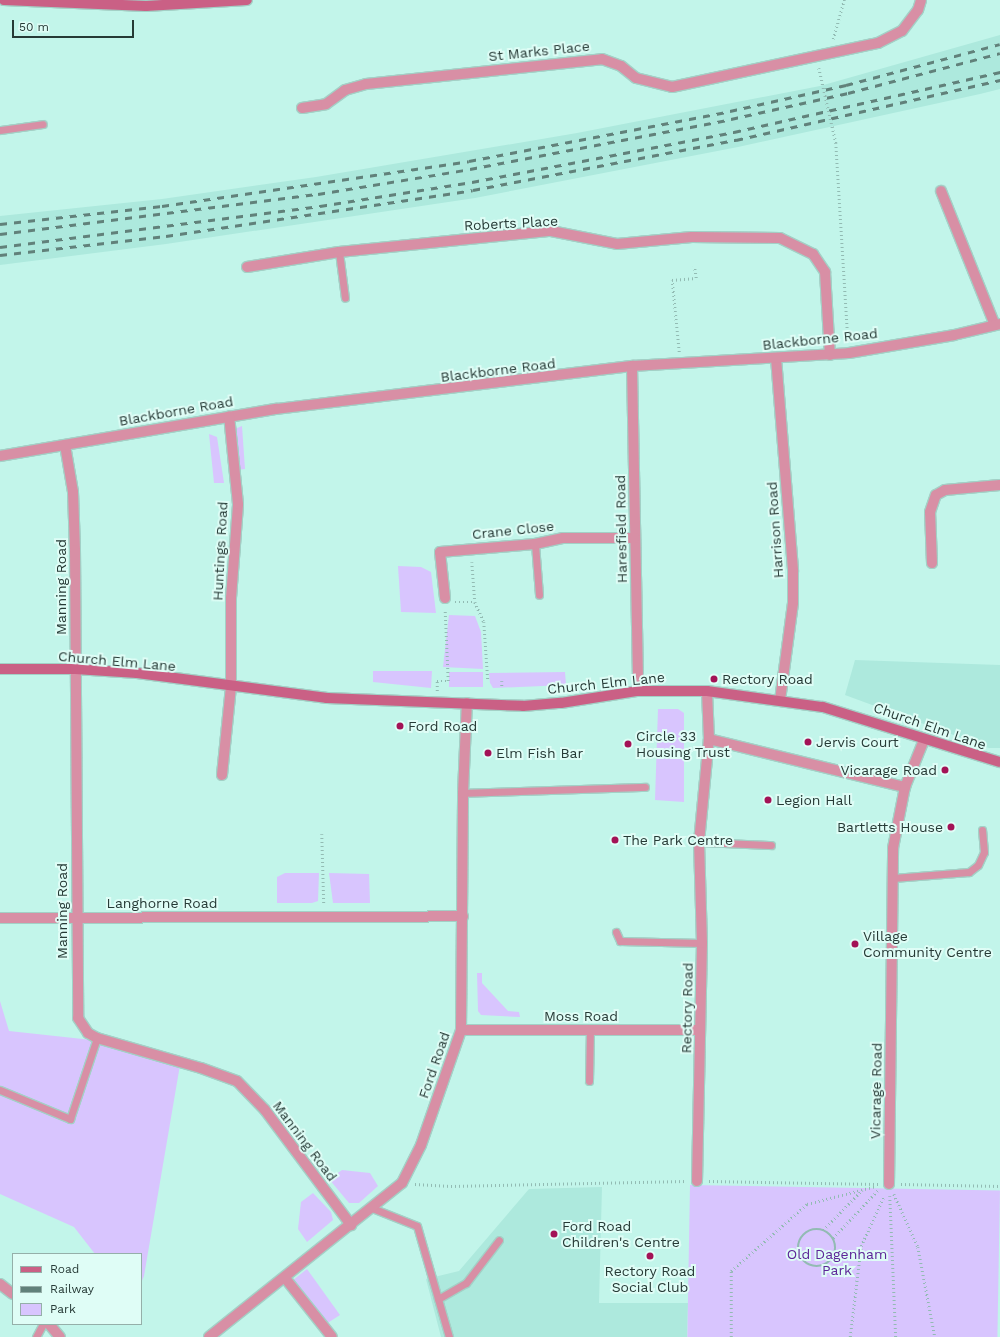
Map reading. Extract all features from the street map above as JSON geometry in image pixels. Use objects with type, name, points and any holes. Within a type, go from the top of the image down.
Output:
[{"type":"street","points":[[10,0],[146,6],[247,0]]},
{"type":"street","name":"St Marks Place","points":[[302,108],[326,104],[345,90],[366,84],[550,63],[602,59],[621,66],[636,78],[672,86],[878,43],[902,31],[918,10],[921,0]]},
{"type":"street","points":[[941,191],[997,325]]},
{"type":"street","name":"Roberts Place","points":[[247,267],[340,252],[550,231],[617,244],[692,237],[780,238],[813,254],[825,272],[830,355]]},
{"type":"street","name":"Blackborne Road","points":[[0,456],[229,416],[632,366],[849,353],[954,335],[997,325]]},
{"type":"street","name":"Harrison Road","points":[[776,358],[793,577],[793,603],[780,700]]},
{"type":"street","name":"Haresfield Road","points":[[632,366],[638,691]]},
{"type":"street","name":"Huntings Road","points":[[229,416],[238,504],[231,598],[231,687]]},
{"type":"street","name":"Manning Road","points":[[65,444],[73,492],[78,1018],[88,1033],[97,1038],[201,1068],[237,1081],[265,1110],[351,1225]]},
{"type":"street","points":[[932,563],[930,512],[936,495],[945,490],[1000,485]]},
{"type":"street","name":"Crane Close","points":[[444,598],[440,552],[471,548],[535,544],[563,538],[635,538]]},
{"type":"street","name":"Church Elm Lane","points":[[0,670],[75,669],[137,674],[327,698],[523,706],[638,691],[707,691],[780,700],[861,717],[924,740],[1000,762]]},
{"type":"street","points":[[222,775],[231,687]]},
{"type":"street","name":"Rectory Road","points":[[697,1181],[702,944],[699,842],[708,739],[707,691]]},
{"type":"street","name":"Ford Road","points":[[209,1337],[285,1278],[310,1254],[351,1225],[402,1183],[418,1151],[461,1030],[464,793],[467,703]]},
{"type":"street","points":[[708,739],[904,787]]},
{"type":"street","name":"Vicarage Road","points":[[889,1184],[893,848],[904,787],[924,740]]},
{"type":"street","name":"Langhorne Road","points":[[0,918],[463,916]]},
{"type":"street","name":"Moss Road","points":[[461,1030],[700,1030]]},
{"type":"street","points":[[285,1278],[332,1337]]},
{"type":"street","points":[[0,1284],[12,1293]]},
{"type":"street","points":[[50,1325],[60,1337]]},
{"type":"lane","points":[[0,130],[43,124]]},
{"type":"lane","points":[[340,252],[345,298]]},
{"type":"lane","points":[[535,544],[539,595]]},
{"type":"lane","points":[[464,793],[645,787]]},
{"type":"lane","points":[[893,878],[969,872],[978,865],[984,852],[982,830]]},
{"type":"lane","points":[[699,842],[771,845]]},
{"type":"lane","points":[[616,932],[620,941],[702,944]]},
{"type":"lane","points":[[590,1030],[590,1081]]},
{"type":"lane","points":[[0,1090],[70,1119],[97,1038]]},
{"type":"lane","points":[[372,1208],[417,1226],[449,1337]]},
{"type":"lane","points":[[438,1299],[466,1283],[498,1240]]},
{"type":"lane","points":[[36,1337],[42,1325]]},
{"type":"path","points":[[844,0],[829,53],[820,68],[836,143],[849,353]]},
{"type":"path","points":[[681,364],[672,280],[696,278],[694,266]]},
{"type":"path","points":[[471,548],[475,602],[484,622],[488,681]]},
{"type":"path","points":[[445,610],[448,681]]},
{"type":"path","points":[[502,681],[502,686]]},
{"type":"path","points":[[322,834],[324,916]]},
{"type":"path","points":[[731,1337],[731,1271],[807,1204],[884,1184],[833,1238]]},
{"type":"path","points":[[850,1337],[861,1246],[889,1184]]},
{"type":"path","points":[[889,1184],[896,1337]]},
{"type":"path","points":[[889,1184],[918,1247],[935,1337]]},
{"type":"path","points":[[823,1230],[862,1190]]},
{"type":"path","points":[[812,1230],[823,1230],[833,1238],[836,1251],[830,1262],[818,1267],[805,1263],[798,1247],[802,1236],[812,1230]]},
{"type":"shaded area","points":[[1000,35],[1000,89],[980,94],[738,147],[475,198],[166,244],[0,265],[0,216],[162,199],[316,177],[577,133],[820,86]]},
{"type":"shaded area","points":[[855,660],[1000,665],[1000,748],[989,748],[845,695]]},
{"type":"shaded area","points":[[602,1187],[599,1303],[688,1303],[687,1337],[441,1337],[426,1279],[459,1271],[529,1189]]},
{"type":"green space","points":[[242,426],[245,469],[237,470],[235,429]]},
{"type":"green space","points":[[209,434],[217,437],[224,483],[214,483]]},
{"type":"green space","points":[[398,566],[421,567],[431,572],[436,613],[401,612]]},
{"type":"green space","points":[[449,615],[475,616],[481,632],[483,669],[443,667]]},
{"type":"green space","points":[[373,671],[432,671],[431,688],[373,682]]},
{"type":"green space","points":[[449,672],[483,672],[483,687],[449,687]]},
{"type":"green space","points":[[565,672],[566,685],[493,688],[490,683],[489,673]]},
{"type":"green space","points":[[658,709],[678,709],[684,713],[684,802],[655,800]]},
{"type":"green space","points":[[285,873],[319,873],[318,901],[312,903],[277,903],[277,877]]},
{"type":"green space","points":[[329,873],[369,874],[370,903],[333,903]]},
{"type":"green space","points":[[477,973],[482,973],[482,983],[508,1011],[519,1012],[520,1017],[481,1015],[478,1011]]},
{"type":"green space","points":[[0,1001],[9,1031],[92,1040],[180,1065],[142,1281],[142,1253],[94,1253],[74,1227],[0,1194]]},
{"type":"green space","points":[[342,1170],[370,1173],[378,1186],[359,1203],[349,1203],[329,1179]]},
{"type":"green space","name":"Old Dagenham Park","points":[[690,1185],[1000,1190],[997,1337],[687,1337]]},
{"type":"green space","points":[[313,1193],[331,1212],[333,1220],[307,1242],[298,1229],[301,1202]]},
{"type":"green space","points":[[307,1269],[340,1315],[326,1324],[292,1281]]},
{"type":"railway","points":[[0,224],[162,206],[469,161],[730,111],[846,85],[1000,44]]},
{"type":"railway","points":[[0,234],[318,194],[470,169],[731,119],[848,93],[1000,53]]},
{"type":"railway","points":[[0,247],[320,206],[472,182],[734,132],[1000,72]]},
{"type":"railway","points":[[0,255],[166,236],[473,190],[736,140],[1000,80]]},
{"type":"place","name":"Rectory Road","points":[[714,679]]},
{"type":"place","name":"Ford Road","points":[[400,726]]},
{"type":"place","name":"Jervis Court","points":[[808,742]]},
{"type":"place","name":"Circle 33 Housing Trust","points":[[628,744]]},
{"type":"place","name":"Elm Fish Bar","points":[[488,753]]},
{"type":"place","name":"Vicarage Road","points":[[945,770]]},
{"type":"place","name":"Legion Hall","points":[[768,800]]},
{"type":"place","name":"Bartletts House","points":[[951,827]]},
{"type":"place","name":"The Park Centre","points":[[615,840]]},
{"type":"place","name":"Village Community Centre","points":[[855,944]]},
{"type":"place","name":"Ford Road Children's Centre","points":[[554,1234]]},
{"type":"place","name":"Rectory Road Social Club","points":[[650,1256]]}]
